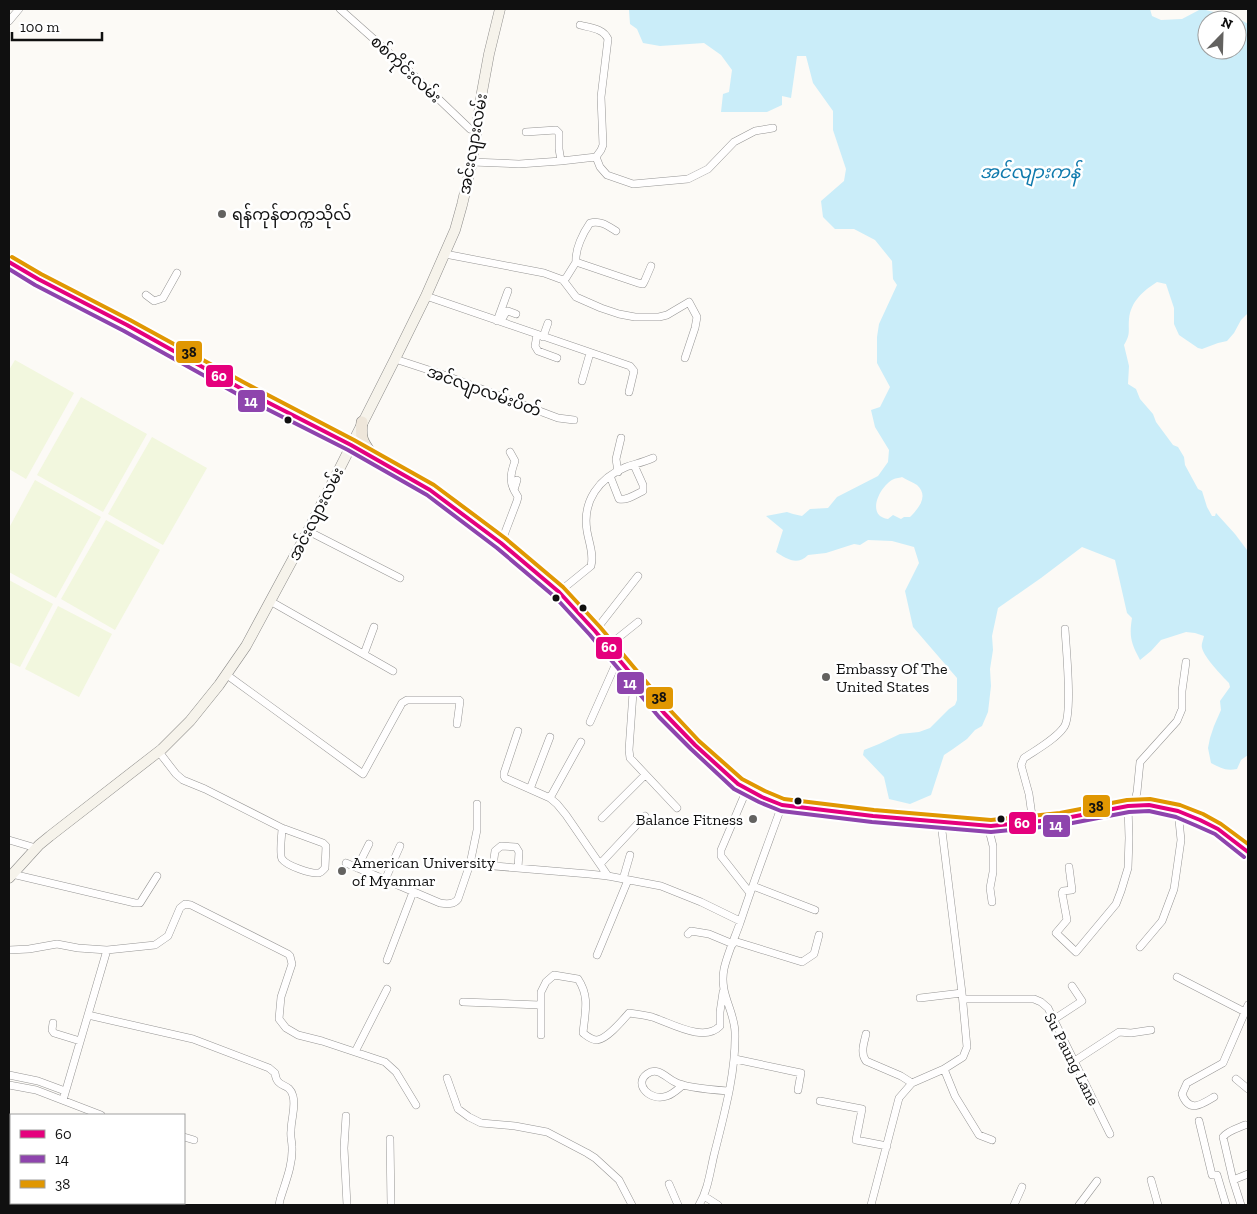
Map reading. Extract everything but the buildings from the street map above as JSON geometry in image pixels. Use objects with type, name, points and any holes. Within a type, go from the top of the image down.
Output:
[{"type":"main road","name":"အင်းလျားလမ်း","points":[[10,876],[36,848],[159,752],[190,721],[227,675],[246,646],[308,531],[395,359],[426,296],[455,230],[472,162],[486,73],[500,9]]},
{"type":"main road","points":[[9,262],[38,280],[127,325],[242,389],[351,445],[430,490],[501,543],[559,592],[595,630],[664,713],[716,765],[738,784],[762,797],[782,805],[941,823],[988,826],[1061,819],[1131,805],[1149,805],[1178,811],[1218,829],[1248,852]]},
{"type":"main road","points":[[362,422],[362,441],[375,459]]},
{"type":"street","points":[[9,21],[20,9]]},
{"type":"street","name":"စစ်ကိုင်းလမ်း","points":[[340,9],[403,65],[470,129]]},
{"type":"street","points":[[580,25],[602,31],[608,39],[601,97],[602,145],[596,157]]},
{"type":"street","points":[[596,157],[600,167],[607,175],[633,184],[688,180],[708,169],[734,142],[754,131],[773,128]]},
{"type":"street","points":[[526,132],[556,130],[559,133],[561,161]]},
{"type":"street","points":[[472,162],[519,164],[596,157]]},
{"type":"street","points":[[563,280],[576,262],[580,244],[590,223],[602,223],[616,230]]},
{"type":"street","points":[[445,254],[544,273],[563,280],[576,297],[619,314],[635,317],[659,317],[667,315],[689,302],[697,317],[685,358]]},
{"type":"street","points":[[576,262],[638,284],[643,284],[646,280],[650,266]]},
{"type":"street","points":[[146,295],[154,301],[163,298],[177,273]]},
{"type":"street","points":[[499,321],[508,290]]},
{"type":"street","points":[[426,296],[630,366],[634,371],[629,392]]},
{"type":"street","points":[[499,321],[508,311],[516,314]]},
{"type":"street","points":[[548,323],[535,346],[538,352],[557,358]]},
{"type":"street","points":[[582,381],[590,353]]},
{"type":"street","name":"အင်လျာလမ်းပိတ်","points":[[395,359],[444,375],[558,418],[574,420]]},
{"type":"street","points":[[618,472],[616,459],[621,438]]},
{"type":"street","points":[[501,543],[518,497],[511,484],[510,475],[515,461],[510,452]]},
{"type":"street","points":[[559,592],[591,566],[593,560],[586,516],[589,502],[596,489],[610,476],[626,467],[653,458]]},
{"type":"street","points":[[610,476],[619,499],[628,499],[643,491],[644,485],[634,465]]},
{"type":"street","points":[[514,490],[517,480]]},
{"type":"street","points":[[308,531],[400,578]]},
{"type":"street","points":[[595,630],[638,576]]},
{"type":"street","points":[[270,602],[393,670]]},
{"type":"street","points":[[608,646],[638,622]]},
{"type":"street","points":[[364,654],[374,627]]},
{"type":"street","points":[[1033,822],[1029,794],[1021,764],[1024,758],[1060,733],[1066,726],[1068,718],[1068,690],[1065,630]]},
{"type":"street","points":[[590,722],[618,659]]},
{"type":"street","points":[[1069,867],[1072,890],[1062,892],[1067,920],[1056,933],[1076,952],[1116,904],[1124,886],[1128,868],[1131,805],[1137,792],[1140,762],[1177,721],[1182,709],[1182,691],[1186,662]]},
{"type":"street","points":[[227,675],[362,774],[402,703],[408,700],[459,700],[457,724]]},
{"type":"street","points":[[634,678],[628,750],[630,758],[677,808]]},
{"type":"street","points":[[518,731],[505,778],[550,798],[566,815],[608,876]]},
{"type":"street","points":[[530,789],[550,736]]},
{"type":"street","points":[[550,798],[581,742]]},
{"type":"street","points":[[159,752],[183,780],[282,828],[323,843],[326,846],[325,868],[318,873],[310,872],[284,861],[281,856],[282,828]]},
{"type":"street","points":[[602,818],[645,775]]},
{"type":"street","points":[[747,789],[721,850],[721,856],[751,889],[815,910]]},
{"type":"street","points":[[346,863],[440,903],[456,902],[470,864],[477,830],[477,804]]},
{"type":"street","points":[[541,1035],[541,992],[546,982],[554,975],[578,979],[583,986],[586,998],[583,1033],[590,1038],[599,1040],[605,1037],[628,1013],[639,1014],[688,1031],[704,1033],[716,1031],[720,1026],[724,970],[782,805]]},
{"type":"street","points":[[1140,946],[1162,921],[1174,889],[1180,840],[1178,811]]},
{"type":"street","points":[[600,864],[646,816]]},
{"type":"street","points":[[871,1205],[899,1098],[912,1083],[944,1069],[963,1057],[967,1047],[963,996],[941,823]]},
{"type":"street","points":[[988,826],[993,846],[993,872],[990,888],[992,902]]},
{"type":"street","points":[[9,840],[36,848]]},
{"type":"street","points":[[357,868],[370,844]]},
{"type":"street","points":[[385,880],[400,846]]},
{"type":"street","points":[[493,866],[496,850],[501,846],[516,847],[519,852],[518,868]]},
{"type":"street","points":[[597,955],[626,880],[630,855]]},
{"type":"street","points":[[470,864],[608,876],[661,886],[740,920]]},
{"type":"street","points":[[10,876],[135,903],[140,903],[157,876]]},
{"type":"street","points":[[387,960],[413,892]]},
{"type":"street","points":[[9,950],[57,944],[107,950],[155,945],[168,936],[180,908],[185,904],[191,906],[290,956],[292,964],[281,997],[279,1019],[286,1028],[298,1035],[385,1062],[396,1072],[416,1105]]},
{"type":"street","points":[[688,934],[691,932],[709,934],[802,962],[814,954],[819,935]]},
{"type":"street","points":[[63,1100],[107,950]]},
{"type":"street","points":[[1177,977],[1247,1008],[1223,1063],[1187,1083],[1182,1094],[1184,1100],[1191,1105],[1199,1106],[1214,1097]]},
{"type":"street","points":[[1053,1020],[1082,1001],[1072,986]]},
{"type":"street","points":[[355,1052],[387,989]]},
{"type":"street","points":[[698,1205],[704,1196],[724,1117],[735,1059],[735,1030],[723,989]]},
{"type":"street","name":"Su Paung Lane","points":[[920,998],[963,996],[1034,999],[1041,1002],[1048,1008],[1110,1134]]},
{"type":"street","points":[[463,1002],[540,1005]]},
{"type":"street","points":[[88,1015],[193,1039],[251,1060],[275,1072],[276,1080],[290,1089],[293,1095],[294,1110],[290,1132],[292,1148],[290,1169],[279,1205]]},
{"type":"street","points":[[53,1023],[52,1030],[54,1033],[80,1042]]},
{"type":"street","points":[[1073,1062],[1119,1032],[1131,1034],[1151,1030]]},
{"type":"street","points":[[866,1034],[863,1056],[866,1060],[912,1083]]},
{"type":"street","points":[[735,1059],[800,1073],[798,1090]]},
{"type":"street","points":[[944,1069],[955,1096],[979,1135],[992,1140]]},
{"type":"street","points":[[683,1085],[667,1096],[650,1096],[645,1091],[643,1079],[646,1074],[656,1071],[683,1085],[729,1092]]},
{"type":"street","points":[[9,1075],[38,1081],[65,1091]]},
{"type":"street","points":[[447,1078],[458,1109],[469,1117],[481,1123],[515,1126],[547,1132],[587,1153],[619,1180],[632,1205]]},
{"type":"street","points":[[1236,1079],[1248,1089]]},
{"type":"street","points":[[9,1085],[36,1090],[98,1114]]},
{"type":"street","points":[[820,1101],[862,1109],[856,1140],[887,1146]]},
{"type":"street","points":[[346,1116],[344,1148],[347,1205]]},
{"type":"street","points":[[1199,1120],[1212,1175],[1217,1175],[1226,1205]]},
{"type":"street","points":[[1241,1205],[1223,1137],[1245,1125]]},
{"type":"street","points":[[185,1137],[194,1140]]},
{"type":"street","points":[[390,1139],[390,1205]]},
{"type":"street","points":[[1233,1180],[1248,1174]]},
{"type":"street","points":[[1151,1180],[1158,1205]]},
{"type":"street","points":[[1079,1205],[1097,1182]]},
{"type":"street","points":[[669,1184],[678,1205]]},
{"type":"street","points":[[1014,1205],[1022,1188]]},
{"type":"street","points":[[704,1196],[718,1205]]},
{"type":"green space","points":[[15,360],[74,393],[26,479],[9,469],[9,370]]},
{"type":"green space","points":[[81,397],[147,434],[103,512],[37,475]]},
{"type":"green space","points":[[152,437],[207,468],[163,545],[108,514]]},
{"type":"green space","points":[[35,480],[101,517],[56,598],[9,572],[9,528]]},
{"type":"green space","points":[[106,520],[160,550],[115,630],[61,599]]},
{"type":"green space","points":[[9,580],[53,604],[20,667],[9,662]]},
{"type":"green space","points":[[58,606],[112,634],[79,697],[25,669]]},
{"type":"water","name":"အင်လျားကန်","points":[[631,9],[1150,9],[1152,16],[1161,20],[1182,19],[1197,11],[1197,60],[1247,60],[1248,24],[1248,313],[1227,341],[1202,349],[1198,348],[1179,335],[1174,324],[1174,308],[1166,284],[1157,282],[1143,293],[1132,307],[1128,335],[1124,345],[1129,366],[1128,384],[1136,389],[1140,399],[1153,414],[1156,422],[1173,445],[1178,447],[1198,489],[1202,491],[1212,516],[1215,516],[1216,513],[1248,550],[1248,755],[1241,760],[1237,769],[1220,768],[1211,763],[1208,748],[1210,738],[1221,710],[1220,701],[1230,687],[1229,683],[1203,652],[1204,636],[1186,632],[1161,640],[1140,660],[1132,640],[1132,618],[1127,613],[1115,560],[1082,547],[998,608],[992,636],[993,650],[988,712],[982,726],[944,755],[931,795],[910,804],[889,799],[884,777],[863,755],[864,750],[900,734],[919,732],[930,728],[955,705],[957,700],[957,678],[913,627],[905,591],[919,563],[914,547],[892,541],[868,540],[860,545],[854,544],[826,553],[808,555],[796,561],[776,552],[783,530],[766,516],[787,512],[802,516],[810,509],[828,508],[837,497],[878,476],[888,462],[889,450],[875,427],[871,410],[880,407],[890,387],[877,363],[877,337],[879,324],[897,285],[893,279],[892,261],[875,240],[854,229],[835,229],[823,217],[821,201],[844,181],[846,169],[833,130],[833,111],[813,83],[806,56],[797,56],[791,98],[782,96],[782,105],[767,112],[721,112],[723,94],[729,92],[732,70],[721,55],[704,43],[660,46],[643,43],[637,29],[630,24],[629,10]],"holes":[[[902,477],[921,489],[922,498],[917,510],[910,517],[901,519],[893,515],[888,519],[881,517],[877,512],[877,500],[889,482]]]},
{"type":"transit line","name":"38","points":[[12,257],[354,440],[434,485],[505,538],[563,587],[699,741],[742,779],[765,791],[784,799],[874,810],[991,820],[1060,813],[1127,800],[1150,799],[1180,805],[1203,814],[1221,824],[1248,844]]},
{"type":"transit line","name":"60","points":[[9,262],[242,389],[351,445],[430,490],[501,543],[559,592],[595,631],[664,713],[695,745],[738,784],[762,797],[782,805],[873,816],[991,826],[1061,819],[1128,806],[1149,805],[1178,811],[1200,820],[1218,829],[1248,852]]},
{"type":"transit line","name":"14","points":[[9,269],[35,285],[124,331],[239,395],[348,450],[427,495],[497,548],[555,597],[590,635],[659,717],[734,789],[759,802],[781,811],[872,822],[991,832],[1062,825],[1129,812],[1149,811],[1176,817],[1215,834],[1244,857]]},
{"type":"place","name":"ရန်ကုန်တက္ကသိုလ်","points":[[222,214]]},
{"type":"place","name":"Embassy Of The United States","points":[[826,677]]},
{"type":"place","name":"Balance Fitness","points":[[753,819]]},
{"type":"place","name":"American University of Myanmar","points":[[342,871]]}]
